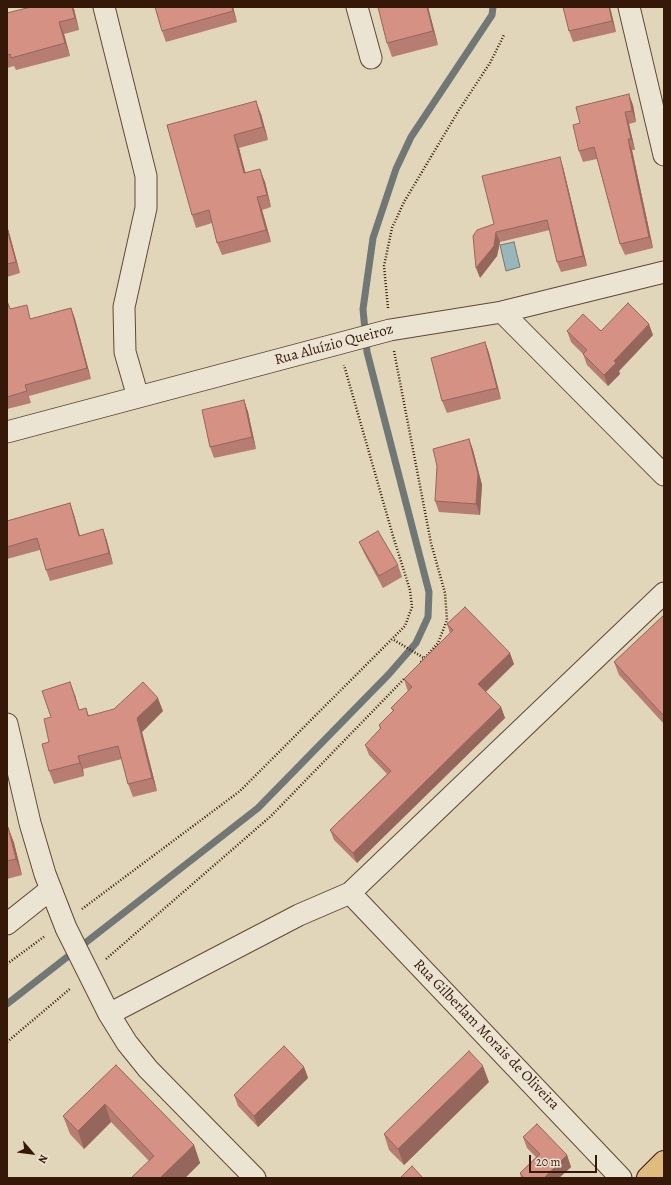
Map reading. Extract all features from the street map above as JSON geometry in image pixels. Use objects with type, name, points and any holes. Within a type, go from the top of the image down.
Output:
[{"type":"main road","points":[[648,1178],[664,1162]]},
{"type":"street","points":[[104,7],[146,176],[146,208],[124,308],[125,352],[138,397]]},
{"type":"street","points":[[357,7],[371,58]]},
{"type":"street","points":[[629,7],[664,155]]},
{"type":"street","name":"Rua Aluízio Queiroz","points":[[7,432],[390,330],[502,312],[664,272]]},
{"type":"street","points":[[502,312],[664,475]]},
{"type":"street","points":[[109,1014],[298,915],[350,893],[664,593]]},
{"type":"street","points":[[7,724],[30,822],[51,889],[65,925],[109,1014],[127,1043],[148,1069],[255,1178]]},
{"type":"street","points":[[7,924],[51,889]]},
{"type":"street","name":"Rua Gilberlam Morais de Oliveira","points":[[350,893],[621,1178]]},
{"type":"path","points":[[419,664],[438,642],[447,620],[445,593],[431,543],[390,330],[384,266],[392,228],[404,202],[459,110],[490,63],[504,35]]},
{"type":"path","points":[[7,964],[65,925],[240,791],[394,639],[405,626],[412,607],[410,590],[338,344]]},
{"type":"path","points":[[394,639],[424,658]]},
{"type":"path","points":[[7,1042],[87,971],[271,816],[408,675]]},
{"type":"water","points":[[514,242],[520,267],[506,271],[500,245]]},
{"type":"building","points":[[31,7],[72,7],[75,18],[59,22],[65,43],[11,58],[10,54],[7,55],[7,13]]},
{"type":"building","points":[[155,7],[232,7],[233,11],[162,31]]},
{"type":"building","points":[[378,7],[427,7],[433,31],[387,43]]},
{"type":"building","points":[[563,7],[609,7],[612,21],[569,31]]},
{"type":"building","points":[[629,94],[632,111],[625,112],[631,139],[628,139],[649,237],[620,244],[594,147],[579,151],[573,125],[580,123],[576,107]]},
{"type":"building","points":[[256,101],[263,127],[234,135],[244,173],[260,169],[267,195],[257,197],[266,230],[217,243],[209,210],[192,215],[167,125]]},
{"type":"building","points":[[560,157],[583,256],[557,262],[547,220],[496,232],[494,246],[476,268],[473,236],[477,230],[494,224],[482,176]]},
{"type":"building","points":[[7,229],[16,262],[7,264]]},
{"type":"building","points":[[7,301],[10,309],[27,305],[30,319],[71,308],[87,368],[25,385],[27,391],[7,397]]},
{"type":"building","points":[[628,303],[649,324],[614,361],[616,363],[604,375],[583,354],[587,350],[567,331],[583,314],[601,331]]},
{"type":"building","points":[[485,342],[497,388],[442,401],[431,358]]},
{"type":"building","points":[[244,400],[252,437],[210,447],[202,410]]},
{"type":"building","points":[[469,439],[478,474],[476,504],[435,501],[437,466],[433,449]]},
{"type":"building","points":[[70,503],[79,536],[103,529],[109,553],[46,570],[37,538],[7,547],[7,521]]},
{"type":"building","points":[[378,531],[398,565],[379,576],[359,542]]},
{"type":"building","points":[[465,607],[510,653],[478,684],[501,707],[353,853],[330,830],[391,771],[365,745],[381,728],[379,725],[394,710],[391,708],[412,687],[404,679],[453,630],[447,624]]},
{"type":"building","points":[[664,615],[664,716],[614,662]]},
{"type":"building","points":[[70,682],[79,710],[86,708],[88,716],[114,709],[143,682],[158,698],[137,718],[152,778],[128,784],[118,746],[78,756],[80,763],[49,771],[42,744],[49,742],[44,719],[51,717],[42,691]]},
{"type":"building","points":[[7,827],[16,859],[7,861]]},
{"type":"building","points":[[284,1046],[304,1067],[254,1116],[234,1095]]},
{"type":"building","points":[[469,1051],[483,1066],[398,1149],[384,1134]]},
{"type":"building","points":[[116,1065],[194,1145],[160,1178],[131,1178],[154,1156],[105,1104],[78,1131],[63,1116]]},
{"type":"building","points":[[537,1124],[567,1155],[544,1178],[524,1178],[520,1173],[540,1154],[523,1137]]},
{"type":"building","points":[[412,1166],[423,1178],[400,1178]]},
{"type":"waterway","points":[[7,1004],[258,808],[389,674],[416,643],[428,617],[429,592],[367,352],[363,309],[373,238],[396,169],[411,137],[492,15],[493,7]]}]
